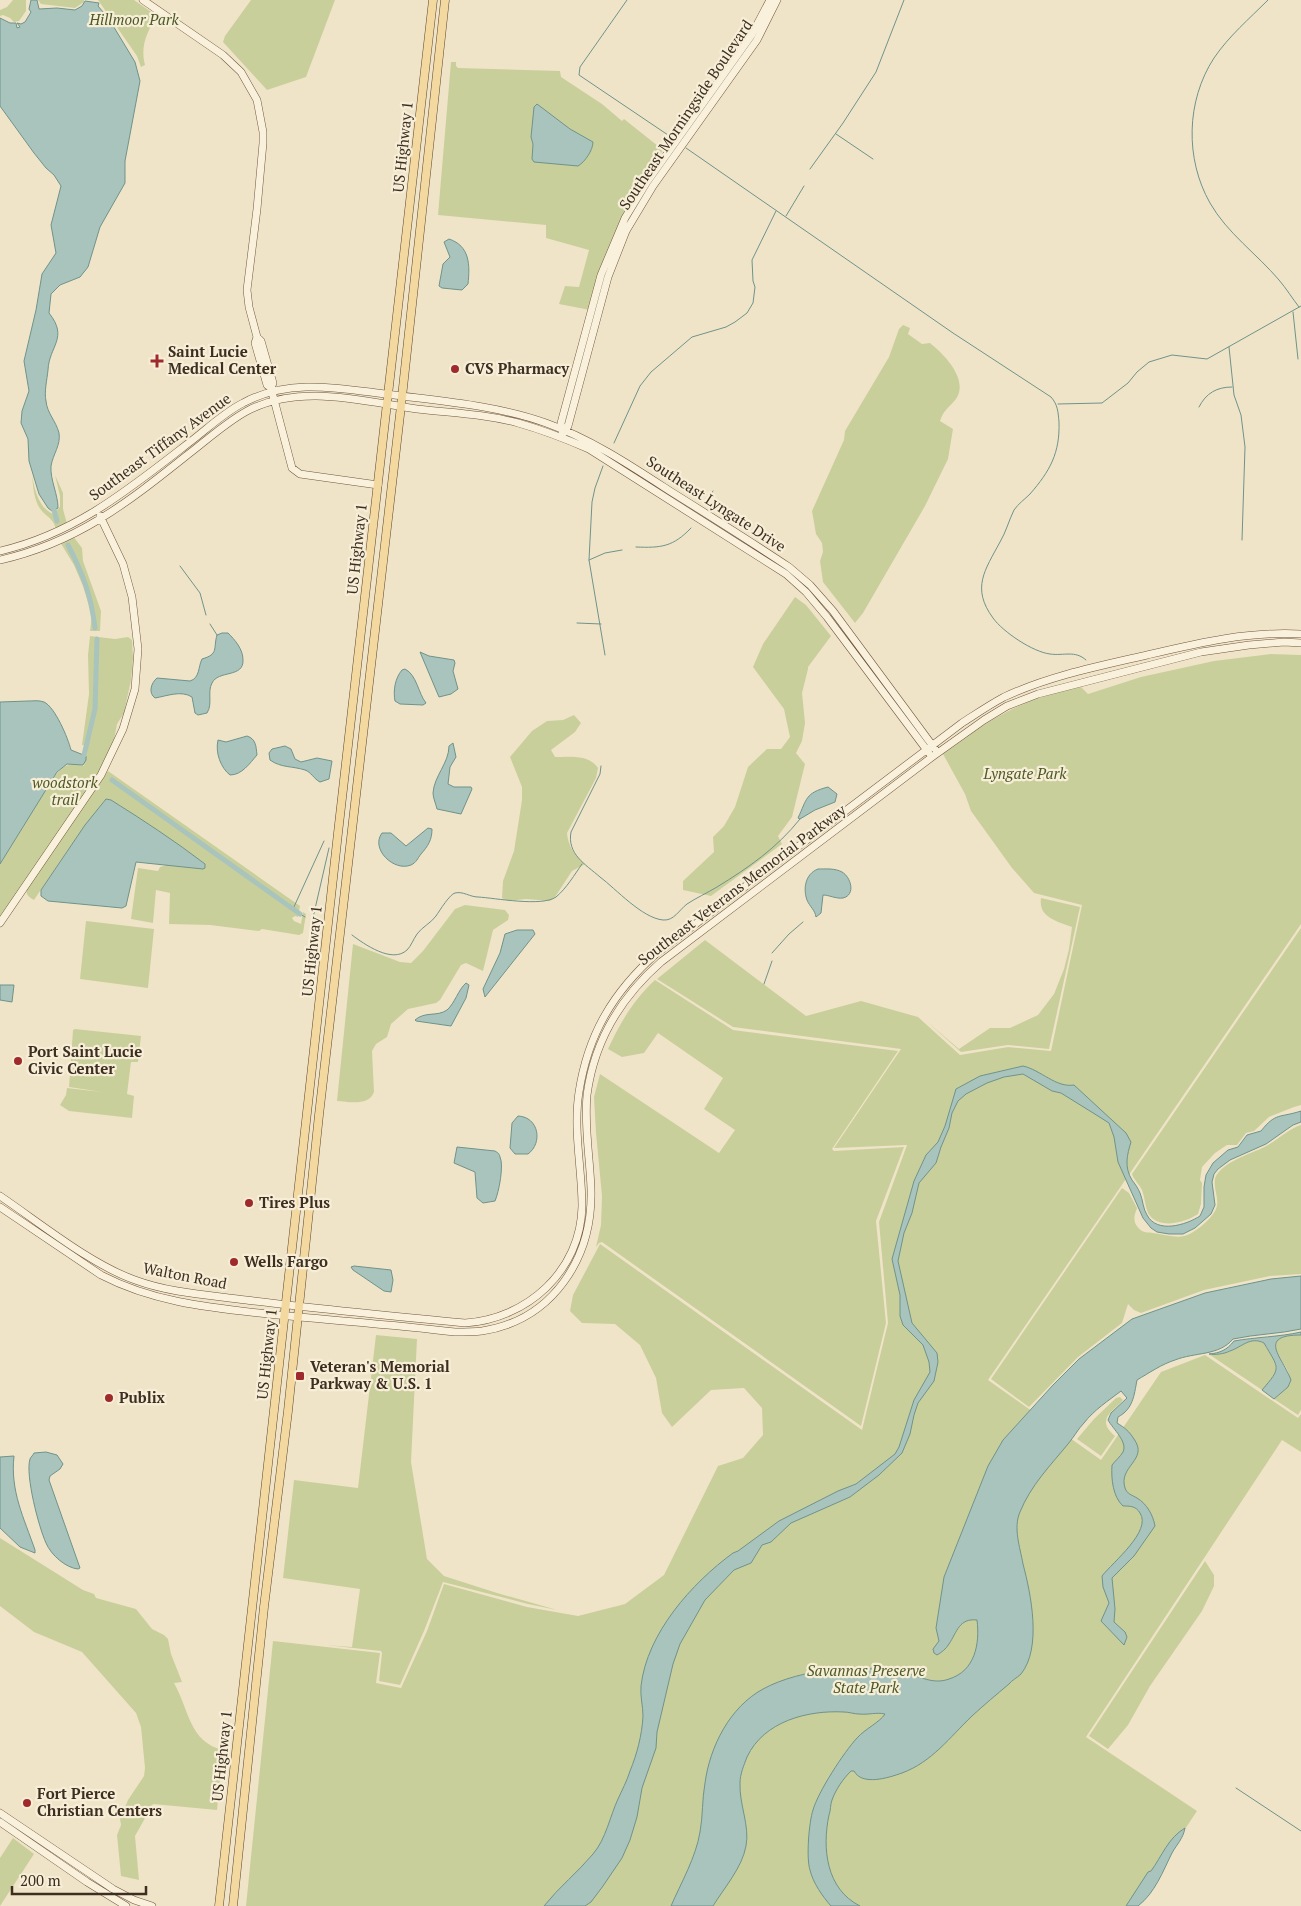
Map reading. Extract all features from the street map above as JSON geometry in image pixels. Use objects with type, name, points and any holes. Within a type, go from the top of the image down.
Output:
[{"type":"main road","name":"US Highway 1","points":[[219,1902],[433,0]]},
{"type":"main road","name":"US Highway 1","points":[[235,1904],[264,1606],[401,406],[445,0]]},
{"type":"main road","points":[[419,127],[424,136],[429,140]]},
{"type":"main road","points":[[418,140],[423,145],[427,158]]},
{"type":"main road","points":[[361,638],[365,649],[371,656]]},
{"type":"main road","points":[[310,1096],[315,1101],[319,1115]]},
{"type":"main road","points":[[266,1492],[269,1508],[275,1514]]},
{"type":"main road","points":[[255,1588],[260,1592],[264,1606]]},
{"type":"main road","points":[[213,1906],[219,1902]]},
{"type":"street","points":[[143,0],[223,55],[241,72],[257,100],[263,132],[263,143],[247,290],[256,337],[261,341],[274,384],[271,390],[292,468],[300,474],[378,484]]},
{"type":"street","name":"Southeast Morningside Boulevard","points":[[563,432],[561,423],[602,275],[624,218],[647,182],[751,36],[770,0]]},
{"type":"street","name":"Southeast Morningside Boulevard","points":[[563,432],[608,277],[626,231],[653,186],[757,40],[777,0]]},
{"type":"street","name":"Southeast Tiffany Avenue","points":[[0,550],[58,531],[98,511],[241,403],[271,390],[318,386],[402,396]]},
{"type":"street","name":"Southeast Tiffany Avenue","points":[[0,560],[62,539],[102,519],[129,501],[232,420],[257,406],[295,396],[327,396],[401,406]]},
{"type":"street","name":"Southeast Lyngate Drive","points":[[402,396],[519,415],[563,432],[786,574],[806,592],[827,616],[935,755]]},
{"type":"street","name":"Southeast Lyngate Drive","points":[[401,406],[477,416],[563,432]]},
{"type":"street","points":[[0,923],[101,775],[123,729],[135,689],[138,649],[132,598],[123,564],[98,511]]},
{"type":"street","name":"Southeast Veterans Memorial Parkway","points":[[299,1306],[472,1323],[496,1318],[512,1312],[542,1293],[561,1272],[568,1260],[578,1232],[582,1208],[577,1131],[579,1093],[586,1057],[609,1006],[638,970],[657,953],[980,711],[1003,698],[1034,685],[1196,644],[1244,635],[1301,634]]},
{"type":"street","name":"Southeast Veterans Memorial Parkway","points":[[298,1317],[455,1332],[481,1331],[515,1321],[547,1300],[569,1277],[587,1235],[590,1218],[591,1189],[587,1140],[587,1095],[594,1062],[608,1027],[625,999],[644,976],[935,755],[1000,711],[1038,694],[1201,652],[1249,645],[1301,643]]},
{"type":"street","name":"Walton Road","points":[[0,1196],[87,1256],[113,1271],[134,1280],[162,1289],[299,1306]]},
{"type":"street","points":[[0,1202],[18,1214],[29,1216]]},
{"type":"street","name":"Walton Road","points":[[0,1207],[101,1275],[118,1284],[168,1301],[298,1317]]},
{"type":"street","points":[[0,1813],[113,1889],[134,1900],[152,1906]]},
{"type":"street","points":[[0,1822],[87,1882],[126,1906]]},
{"type":"green space","points":[[13,0],[26,0],[26,11],[19,21],[14,22],[3,15],[0,16],[0,10],[7,7]]},
{"type":"green space","name":"Hillmoor Park","points":[[38,0],[84,0],[84,2],[75,8],[41,4]]},
{"type":"green space","name":"Hillmoor Park","points":[[98,0],[134,0],[157,16],[145,39],[143,52],[145,65],[141,67],[137,56]]},
{"type":"green space","points":[[251,0],[335,0],[306,77],[267,90],[223,42],[225,36]]},
{"type":"green space","points":[[451,62],[456,62],[458,68],[560,71],[561,77],[602,104],[622,121],[624,119],[663,150],[626,207],[590,310],[559,304],[565,286],[579,287],[589,250],[546,238],[546,225],[438,215]]},
{"type":"green space","points":[[903,325],[910,328],[908,334],[922,344],[930,343],[954,368],[960,384],[959,392],[940,421],[953,429],[948,459],[925,506],[863,613],[855,623],[823,582],[820,561],[823,552],[822,543],[816,534],[812,511],[844,440],[845,431],[889,357],[899,329]]},
{"type":"green space","points":[[55,475],[63,493],[63,509],[67,524],[56,529],[53,522],[37,504],[32,476],[41,503],[53,514],[60,507],[60,496]]},
{"type":"green space","points":[[73,536],[82,548],[83,561],[101,611],[100,631],[90,631],[92,615],[83,586],[74,565],[60,542]]},
{"type":"green space","points":[[795,597],[806,605],[831,636],[808,667],[802,693],[805,723],[802,741],[796,753],[805,764],[792,817],[778,836],[782,844],[711,896],[683,890],[683,881],[714,852],[713,837],[724,826],[735,807],[748,767],[767,749],[781,749],[790,737],[784,709],[753,667],[763,644]]},
{"type":"green space","name":"woodstork trail","points":[[90,636],[115,639],[128,637],[132,640],[131,680],[124,713],[117,724],[114,740],[102,768],[0,918],[0,864],[59,771],[69,765],[84,766],[88,746],[82,745],[89,694],[88,655]]},
{"type":"green space","name":"Savannas Preserve State Park","points":[[1271,654],[1301,655],[1301,924],[988,1380],[1101,1460],[1161,1372],[1205,1355],[1298,1418],[1301,1414],[1301,1452],[1282,1440],[1086,1737],[1197,1811],[1134,1906],[246,1906],[273,1641],[380,1653],[376,1683],[401,1688],[427,1631],[444,1584],[527,1607],[578,1616],[625,1604],[664,1575],[718,1466],[743,1458],[763,1435],[762,1408],[744,1388],[711,1390],[672,1427],[662,1413],[656,1378],[640,1345],[615,1324],[582,1323],[570,1311],[573,1295],[600,1244],[862,1430],[888,1323],[879,1222],[907,1145],[834,1148],[901,1049],[733,1027],[657,979],[705,940],[806,1016],[861,1001],[918,1017],[960,1055],[1008,1047],[1051,1051],[1082,905],[1034,893],[1012,868],[971,811],[965,794],[943,754],[1004,713],[1025,703],[1058,692],[1081,687],[1088,694],[1141,677],[1214,661]]},
{"type":"green space","points":[[574,715],[581,723],[575,732],[551,750],[555,757],[584,758],[598,768],[596,778],[567,833],[573,850],[585,864],[572,871],[555,897],[550,901],[526,899],[508,901],[502,898],[503,881],[514,851],[522,800],[522,787],[510,757],[532,731],[547,721],[563,720]]},
{"type":"green space","points":[[108,771],[300,906],[298,917],[292,918],[301,924],[303,912],[306,914],[303,933],[299,935],[262,929],[259,931],[210,925],[169,924],[170,893],[156,890],[153,923],[131,919],[138,868],[158,871],[160,867],[167,865],[203,869],[205,864],[118,804],[104,801],[78,835],[34,900],[29,897],[27,888]]},
{"type":"green space","points":[[1041,898],[1080,907],[1049,1049],[1008,1045],[961,1052],[925,1020],[959,1049],[990,1028],[1010,1028],[1038,1015],[1054,994],[1064,969],[1072,927],[1054,920],[1045,914],[1042,910]]},
{"type":"green space","points":[[465,905],[505,910],[509,915],[508,920],[493,930],[483,971],[466,963],[461,965],[440,1000],[436,1003],[408,1009],[391,1024],[387,1037],[376,1044],[372,1051],[374,1092],[372,1096],[358,1102],[337,1101],[353,944],[400,962],[411,963],[423,951],[455,909]]},
{"type":"green space","points":[[86,921],[154,929],[148,988],[80,979]]},
{"type":"green space","points":[[1301,928],[1301,1105],[1269,1117],[1254,1131],[1246,1133],[1237,1145],[1227,1145],[1215,1153],[1202,1167],[1200,1180],[1202,1183],[1201,1204],[1198,1214],[1179,1222],[1158,1222],[1148,1213],[1142,1190],[1132,1174]]},
{"type":"green space","points":[[655,980],[733,1030],[898,1051],[832,1149],[834,1151],[904,1147],[876,1221],[886,1323],[861,1426],[602,1242],[596,1247],[601,1225],[602,1196],[594,1097],[600,1074],[719,1153],[735,1130],[704,1109],[723,1078],[658,1033],[644,1053],[622,1057],[608,1049],[628,1012],[640,995]]},
{"type":"green space","points":[[73,1030],[141,1036],[138,1062],[131,1062],[127,1094],[134,1096],[132,1118],[69,1111],[60,1105],[66,1095],[67,1088],[102,1092],[69,1087]]},
{"type":"green space","points":[[1301,1125],[1301,1274],[1270,1276],[1204,1290],[1141,1313],[1134,1310],[1128,1304],[1122,1323],[1078,1357],[1029,1407],[991,1379],[1122,1188],[1129,1193],[1137,1208],[1135,1221],[1142,1231],[1175,1237],[1192,1233],[1206,1222],[1215,1211],[1217,1202],[1215,1180],[1223,1168],[1235,1160],[1268,1145],[1288,1131]]},
{"type":"green space","points":[[376,1335],[417,1339],[411,1462],[427,1559],[444,1576],[557,1610],[443,1582],[400,1685],[379,1681],[381,1651],[326,1645],[352,1647],[360,1589],[283,1578],[294,1480],[358,1488]]},
{"type":"green space","points":[[1301,1335],[1301,1410],[1298,1415],[1274,1399],[1288,1387],[1289,1377],[1277,1354],[1275,1345],[1277,1339]]},
{"type":"green space","points":[[1253,1340],[1264,1343],[1273,1358],[1276,1368],[1273,1377],[1262,1390],[1210,1355],[1229,1352]]},
{"type":"green space","points":[[1120,1397],[1123,1400],[1106,1420],[1106,1425],[1115,1436],[1101,1456],[1077,1439],[1094,1419],[1116,1398]]},
{"type":"green space","points":[[0,1538],[83,1590],[94,1594],[96,1598],[136,1609],[152,1629],[164,1635],[168,1639],[171,1654],[182,1682],[174,1683],[191,1723],[203,1740],[223,1750],[217,1810],[153,1804],[135,1836],[139,1880],[121,1876],[117,1835],[121,1825],[120,1819],[128,1800],[144,1776],[141,1727],[136,1713],[82,1652],[34,1632],[0,1606]]},
{"type":"green space","points":[[1205,1561],[1214,1575],[1214,1586],[1202,1611],[1150,1686],[1128,1725],[1108,1749],[1089,1736]]},
{"type":"green space","points":[[13,1838],[34,1854],[0,1906],[0,1858]]},
{"type":"water","points":[[31,0],[37,0],[39,9],[75,10],[82,6],[85,1],[99,3],[98,6],[109,19],[135,62],[140,81],[125,161],[125,183],[100,227],[88,267],[80,277],[60,285],[51,294],[49,313],[55,322],[58,336],[49,362],[45,397],[48,409],[59,433],[58,446],[51,466],[58,508],[52,511],[39,494],[29,461],[28,439],[21,423],[22,411],[29,391],[24,361],[42,274],[56,253],[51,225],[61,186],[0,106],[0,18],[10,23],[16,23],[17,28],[20,27],[17,23],[25,22],[31,12],[29,9]]},
{"type":"water","points":[[537,104],[570,129],[593,142],[588,156],[578,166],[534,162],[532,159],[533,144],[531,137],[534,107]]},
{"type":"water","points":[[449,239],[461,246],[467,257],[469,270],[468,284],[462,290],[439,286],[443,264],[450,257],[444,242]]},
{"type":"water","points":[[228,633],[238,645],[243,656],[242,666],[235,672],[220,676],[212,683],[210,706],[207,713],[198,715],[195,713],[192,697],[188,695],[174,694],[155,698],[153,696],[151,688],[157,678],[193,680],[196,677],[202,659],[213,653],[217,635]]},
{"type":"water","points":[[420,652],[429,656],[454,660],[453,671],[458,689],[451,694],[439,697]]},
{"type":"water","points":[[405,669],[415,680],[426,703],[423,705],[400,704],[395,701],[394,689],[396,681],[402,670]]},
{"type":"water","points":[[0,702],[44,702],[52,710],[60,723],[71,750],[86,756],[86,760],[83,765],[67,764],[57,772],[0,864]]},
{"type":"water","points":[[247,736],[254,741],[257,755],[242,771],[230,775],[220,760],[217,750],[218,740],[226,742]]},
{"type":"water","points":[[453,743],[456,757],[450,767],[448,784],[454,787],[471,787],[472,789],[461,814],[437,809],[433,795],[436,781],[447,758],[449,746]]},
{"type":"water","points":[[285,746],[291,749],[295,759],[301,762],[317,758],[332,761],[329,779],[320,782],[305,770],[283,766],[270,760],[269,753],[272,749]]},
{"type":"water","points":[[828,787],[837,794],[835,802],[815,810],[800,819],[798,818],[805,801],[811,794]]},
{"type":"water","points":[[106,799],[111,800],[171,839],[205,864],[205,868],[136,862],[126,906],[122,908],[48,901],[41,896],[41,890],[85,825]]},
{"type":"water","points":[[428,828],[432,829],[429,843],[416,862],[411,865],[404,866],[391,862],[381,852],[379,839],[382,833],[391,833],[406,846]]},
{"type":"water","points":[[818,869],[833,869],[842,872],[850,882],[851,890],[843,898],[823,895],[821,913],[816,917],[807,900],[805,887],[810,874]]},
{"type":"water","points":[[517,930],[533,930],[535,934],[485,997],[483,989],[500,953],[505,934]]},
{"type":"water","points":[[466,983],[469,985],[466,998],[451,1026],[415,1020],[419,1017],[447,1010]]},
{"type":"water","points":[[0,985],[14,985],[12,1002],[0,1000]]},
{"type":"water","points":[[1023,1066],[1061,1084],[1074,1085],[1126,1133],[1131,1142],[1127,1161],[1129,1175],[1139,1191],[1147,1215],[1152,1221],[1164,1226],[1180,1225],[1200,1216],[1204,1207],[1206,1175],[1213,1163],[1228,1150],[1238,1147],[1247,1135],[1261,1131],[1279,1116],[1301,1111],[1301,1122],[1293,1125],[1266,1144],[1230,1160],[1218,1169],[1214,1174],[1212,1182],[1215,1205],[1211,1214],[1195,1228],[1183,1234],[1169,1234],[1157,1232],[1143,1218],[1118,1162],[1114,1137],[1109,1123],[1098,1116],[1061,1093],[1052,1091],[1023,1074],[1004,1077],[987,1083],[966,1094],[958,1101],[952,1113],[949,1128],[936,1163],[919,1183],[898,1261],[912,1323],[937,1353],[938,1362],[934,1381],[918,1403],[910,1434],[902,1453],[879,1475],[850,1497],[791,1523],[771,1542],[762,1545],[751,1563],[734,1570],[705,1600],[680,1644],[673,1664],[657,1732],[656,1748],[642,1788],[637,1817],[630,1840],[622,1858],[591,1902],[585,1906],[544,1906],[593,1854],[605,1834],[639,1744],[643,1716],[641,1686],[645,1666],[652,1647],[662,1629],[687,1594],[733,1553],[779,1521],[856,1484],[895,1454],[899,1447],[914,1400],[930,1372],[929,1362],[923,1345],[903,1325],[900,1316],[900,1295],[892,1259],[914,1181],[926,1155],[938,1142],[956,1089],[980,1076]]},
{"type":"water","points":[[518,1116],[525,1117],[531,1121],[536,1131],[536,1144],[528,1154],[515,1154],[510,1148],[512,1123]]},
{"type":"water","points":[[457,1147],[495,1151],[499,1154],[501,1172],[495,1201],[483,1203],[477,1198],[475,1172],[454,1163]]},
{"type":"water","points":[[351,1267],[391,1270],[393,1280],[391,1292],[384,1291],[353,1270]]},
{"type":"water","points":[[1301,1276],[1301,1329],[1233,1339],[1214,1351],[1183,1357],[1165,1364],[1137,1380],[1134,1397],[1130,1406],[1118,1417],[1117,1423],[1129,1432],[1138,1446],[1136,1458],[1124,1480],[1125,1488],[1128,1493],[1141,1500],[1147,1507],[1155,1526],[1134,1556],[1112,1578],[1115,1609],[1114,1622],[1125,1632],[1127,1637],[1124,1645],[1101,1621],[1109,1603],[1103,1587],[1102,1576],[1130,1546],[1141,1528],[1142,1520],[1137,1509],[1123,1506],[1117,1498],[1112,1482],[1112,1465],[1122,1454],[1124,1448],[1122,1440],[1108,1420],[1111,1413],[1127,1398],[1121,1391],[1082,1425],[1035,1484],[1020,1512],[1017,1524],[1018,1538],[1033,1620],[1031,1650],[1021,1674],[977,1712],[932,1756],[902,1773],[876,1780],[863,1778],[854,1771],[851,1771],[836,1792],[831,1802],[827,1828],[826,1841],[829,1866],[833,1878],[840,1889],[849,1899],[860,1906],[831,1906],[819,1890],[811,1875],[809,1864],[810,1823],[816,1802],[839,1762],[857,1738],[885,1714],[830,1712],[816,1713],[788,1720],[764,1734],[747,1757],[740,1780],[747,1838],[744,1854],[737,1870],[713,1906],[671,1906],[692,1860],[698,1841],[704,1789],[712,1755],[731,1717],[751,1697],[778,1682],[813,1672],[851,1669],[887,1670],[943,1681],[965,1670],[974,1656],[978,1638],[977,1620],[966,1621],[962,1624],[945,1649],[937,1655],[933,1649],[939,1641],[936,1628],[944,1577],[988,1466],[1003,1440],[1079,1359],[1132,1319],[1205,1293],[1271,1279]]},
{"type":"water","points":[[1301,1332],[1301,1335],[1287,1336],[1279,1339],[1276,1343],[1276,1349],[1291,1380],[1288,1387],[1274,1399],[1262,1390],[1273,1377],[1276,1368],[1273,1358],[1264,1343],[1250,1341],[1225,1353],[1209,1354],[1217,1353],[1229,1347],[1234,1341]]},
{"type":"water","points":[[46,1452],[57,1455],[63,1464],[60,1469],[50,1476],[49,1480],[80,1568],[78,1569],[59,1560],[51,1552],[43,1536],[31,1489],[29,1467],[30,1459],[34,1453]]},
{"type":"water","points":[[14,1456],[13,1469],[16,1493],[35,1553],[20,1547],[0,1528],[0,1457]]},
{"type":"water","points":[[1185,1828],[1149,1895],[1138,1906],[1126,1906],[1170,1842]]},
{"type":"waterway","points":[[627,0],[580,67],[579,75],[671,137]]},
{"type":"waterway","points":[[810,169],[876,72],[904,0]]},
{"type":"waterway","points":[[1268,0],[1226,42],[1214,58],[1205,75],[1194,111],[1193,149],[1196,168],[1202,186],[1217,214],[1279,280],[1299,307]]},
{"type":"waterway","points":[[836,134],[873,159]]},
{"type":"waterway","points":[[686,148],[953,333],[1051,397],[1058,412],[1059,422],[1056,452],[1043,477],[1014,510],[985,570],[982,588],[983,597],[986,607],[993,618],[1019,641],[1035,650],[1050,654],[1073,654],[1086,660]]},
{"type":"waterway","points":[[786,216],[804,186]]},
{"type":"waterway","points":[[614,443],[640,386],[651,372],[692,337],[726,327],[747,313],[753,303],[755,287],[752,260],[776,211]]},
{"type":"waterway","points":[[1058,404],[1102,403],[1128,383],[1149,362],[1172,355],[1207,359],[1301,306]]},
{"type":"waterway","points":[[1293,312],[1298,359]]},
{"type":"waterway","points":[[1229,347],[1234,395],[1241,415],[1245,447],[1242,540]]},
{"type":"waterway","points":[[1199,407],[1212,392],[1232,387]]},
{"type":"waterway","points":[[603,466],[592,502],[589,560],[605,655]]},
{"type":"waterway","points":[[705,503],[713,491]]},
{"type":"waterway","points":[[54,510],[57,521]]},
{"type":"waterway","points":[[636,547],[653,547],[672,543],[691,528]]},
{"type":"waterway","points":[[68,545],[86,585],[95,628]]},
{"type":"waterway","points":[[589,560],[605,553],[622,550]]},
{"type":"waterway","points":[[180,566],[200,593],[206,615]]},
{"type":"waterway","points":[[577,623],[601,624]]},
{"type":"waterway","points":[[210,624],[217,635]]},
{"type":"waterway","points":[[84,755],[95,709],[97,639]]},
{"type":"waterway","points":[[601,766],[600,774],[571,832],[570,840],[574,852],[589,868],[638,909],[655,918],[670,919],[687,904],[717,887],[762,857],[800,819]]},
{"type":"waterway","points":[[112,780],[300,914]]},
{"type":"waterway","points":[[293,909],[324,841]]},
{"type":"waterway","points":[[320,932],[314,927],[312,922],[329,848]]},
{"type":"waterway","points":[[352,935],[378,951],[386,954],[401,954],[407,950],[421,929],[434,918],[455,893],[475,897],[530,902],[549,900],[556,897],[563,890],[582,864]]},
{"type":"waterway","points":[[300,914],[305,917]]},
{"type":"waterway","points":[[772,953],[803,922]]},
{"type":"waterway","points":[[764,984],[772,961]]},
{"type":"waterway","points":[[1236,1788],[1301,1831]]},
{"type":"place","name":"Saint Lucie Medical Center","points":[[157,361]]},
{"type":"place","name":"CVS Pharmacy","points":[[455,369]]},
{"type":"place","name":"Port Saint Lucie Civic Center","points":[[18,1061]]},
{"type":"place","name":"Tires Plus","points":[[249,1203]]},
{"type":"place","name":"Wells Fargo","points":[[234,1262]]},
{"type":"place","name":"Veteran's Memorial Parkway & U.S. 1","points":[[300,1376]]},
{"type":"place","name":"Publix","points":[[109,1398]]},
{"type":"place","name":"Fort Pierce Christian Centers","points":[[27,1803]]},
{"type":"park label","name":"Lyngate Park","points":[[1025,774]]}]
